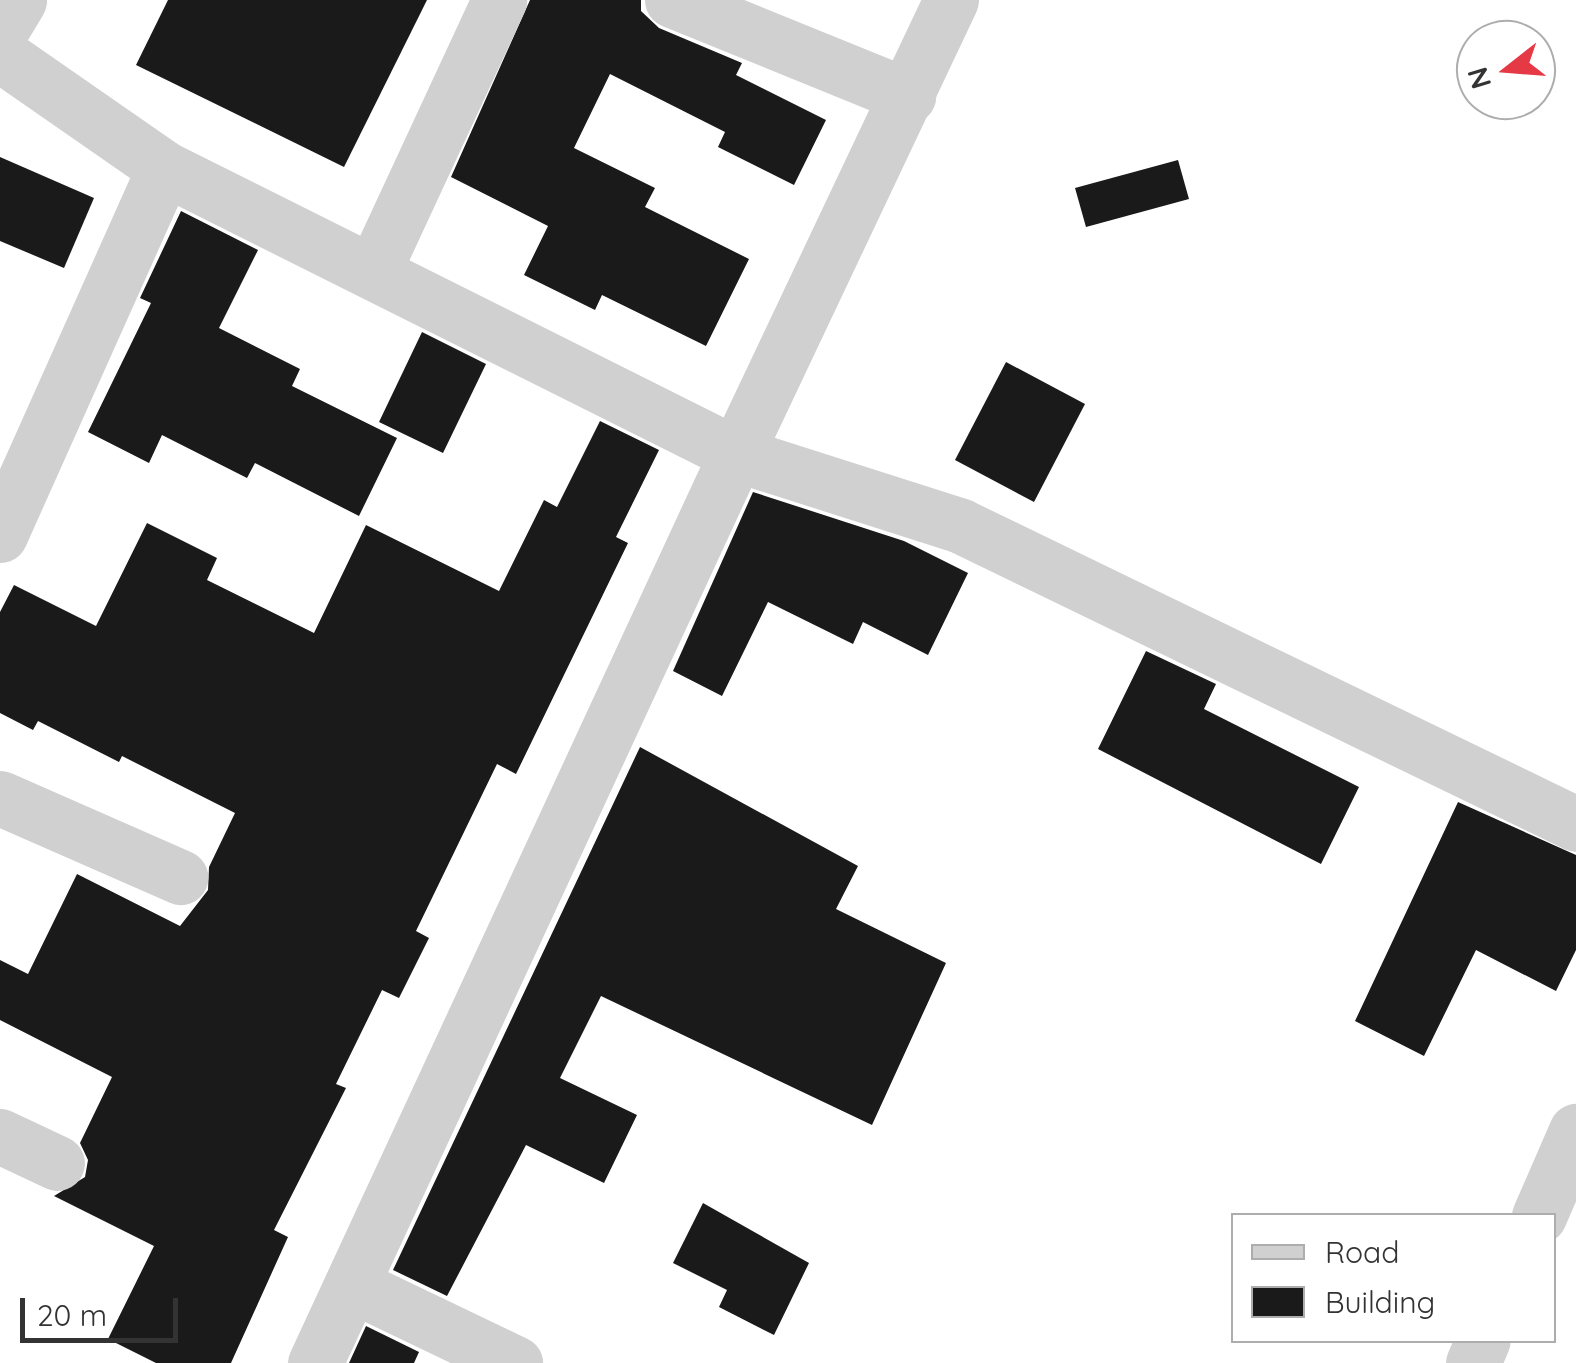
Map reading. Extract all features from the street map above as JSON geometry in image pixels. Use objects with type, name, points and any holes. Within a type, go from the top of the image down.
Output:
[{"type":"street","points":[[0,32],[18,0]]},
{"type":"street","points":[[373,272],[500,0]]},
{"type":"street","points":[[672,0],[908,96]]},
{"type":"street","points":[[316,1363],[736,454],[952,0]]},
{"type":"street","points":[[0,54],[164,168],[736,454],[961,526],[1576,824]]},
{"type":"street","points":[[0,535],[16,454],[164,168]]},
{"type":"street","points":[[0,798],[180,877]]},
{"type":"street","points":[[1540,1213],[1576,1132]]},
{"type":"street","points":[[0,1136],[58,1162]]},
{"type":"street","points":[[352,1286],[515,1363]]},
{"type":"building","points":[[168,0],[427,0],[344,167],[136,65]]},
{"type":"building","points":[[530,0],[641,0],[641,11],[659,28],[742,63],[736,75],[826,120],[794,185],[718,147],[725,132],[610,74],[574,148],[655,188],[645,207],[749,259],[706,346],[602,295],[595,310],[524,275],[548,226],[451,177]]},
{"type":"building","points":[[0,157],[94,198],[64,268],[0,241]]},
{"type":"building","points":[[1178,160],[1189,199],[1086,227],[1075,188]]},
{"type":"building","points":[[181,211],[258,250],[219,328],[300,369],[292,386],[397,438],[359,516],[255,463],[247,478],[162,435],[149,463],[88,432],[151,303],[140,298]]},
{"type":"building","points":[[422,332],[486,364],[443,453],[379,422]]},
{"type":"building","points":[[1006,362],[1085,404],[1034,502],[955,460]]},
{"type":"building","points":[[600,421],[659,450],[616,537],[628,543],[516,774],[497,764],[416,931],[429,938],[399,998],[382,990],[336,1084],[346,1088],[274,1230],[288,1237],[231,1363],[156,1363],[108,1339],[154,1246],[54,1196],[85,1177],[88,1160],[80,1143],[112,1077],[0,1020],[0,960],[28,974],[77,874],[180,926],[208,890],[209,867],[235,813],[122,756],[119,762],[38,721],[33,730],[0,713],[0,612],[14,585],[96,626],[147,523],[217,558],[207,580],[314,633],[366,525],[499,591],[544,500],[557,507]]},
{"type":"building","points":[[753,492],[904,541],[968,573],[928,655],[863,622],[853,644],[768,602],[722,696],[673,671]]},
{"type":"building","points":[[1146,651],[1216,684],[1204,709],[1359,787],[1321,864],[1098,749]]},
{"type":"building","points":[[640,747],[858,866],[836,909],[946,963],[872,1125],[601,996],[560,1078],[637,1115],[604,1183],[526,1145],[447,1296],[393,1270]]},
{"type":"building","points":[[1458,802],[1576,855],[1576,950],[1556,991],[1476,950],[1424,1056],[1355,1021]]},
{"type":"building","points":[[703,1203],[809,1263],[774,1335],[719,1307],[727,1290],[673,1263]]},
{"type":"building","points":[[366,1326],[419,1352],[414,1363],[349,1363]]}]
